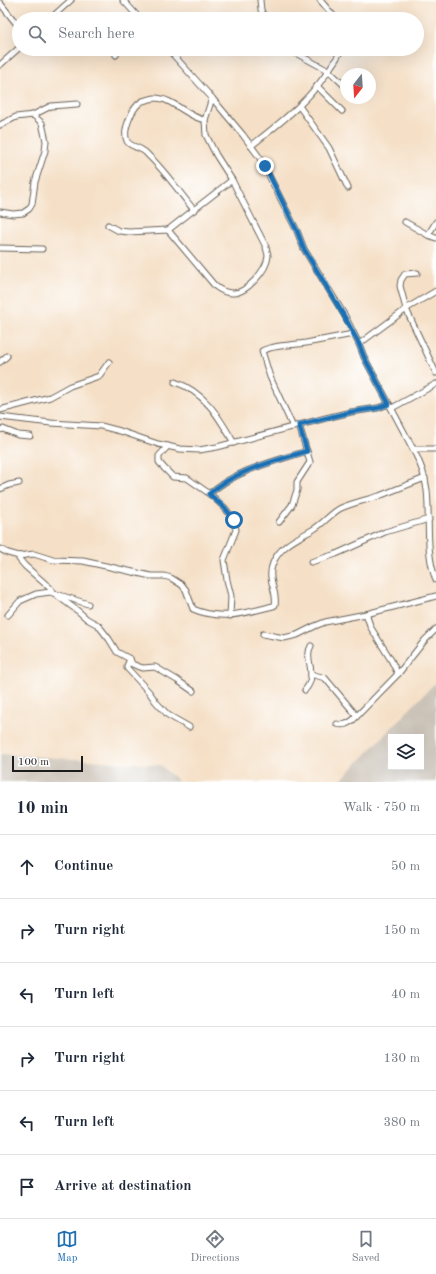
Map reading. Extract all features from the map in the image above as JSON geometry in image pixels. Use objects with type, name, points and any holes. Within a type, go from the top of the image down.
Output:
[{"type":"street","points":[[58,12],[71,0]]},
{"type":"street","points":[[123,0],[134,12]]},
{"type":"street","points":[[260,0],[262,12]]},
{"type":"street","points":[[320,0],[330,12]]},
{"type":"street","points":[[0,3],[12,18]]},
{"type":"street","points":[[0,65],[12,54]]},
{"type":"street","points":[[174,56],[212,98],[251,146],[265,166],[297,231],[304,249],[344,316],[419,461],[425,478],[427,491],[430,552],[434,561],[436,580]]},
{"type":"street","points":[[301,56],[330,71],[340,81]]},
{"type":"street","points":[[251,146],[299,106],[330,71],[338,56]]},
{"type":"street","points":[[317,86],[342,111]]},
{"type":"street","points":[[194,210],[158,164],[142,150],[126,140],[126,134],[127,126],[134,110],[141,102],[157,98],[178,106],[198,119],[205,120]]},
{"type":"street","points":[[168,230],[215,286],[224,292],[234,294],[248,286],[264,269],[268,256],[266,247],[232,180],[216,155],[206,135],[205,120],[212,98]]},
{"type":"street","points":[[0,125],[16,117],[33,115],[51,106],[78,104]]},
{"type":"street","points":[[299,106],[329,148],[348,188]]},
{"type":"street","points":[[0,212],[13,214],[23,213],[29,209],[32,204],[35,182],[45,150],[46,141],[42,123],[33,115]]},
{"type":"street","points":[[108,225],[119,231],[129,232],[168,230],[232,180]]},
{"type":"street","points":[[405,222],[436,238]]},
{"type":"street","points":[[428,235],[434,230],[436,222]]},
{"type":"street","points":[[0,248],[42,249]]},
{"type":"street","points":[[417,273],[405,274],[401,280],[400,286],[406,308],[436,373]]},
{"type":"street","points":[[359,344],[406,308],[436,291]]},
{"type":"street","points":[[293,427],[270,377],[262,351],[264,349],[353,334]]},
{"type":"street","points":[[0,362],[7,356]]},
{"type":"street","points":[[0,410],[50,397],[70,386],[99,376],[109,362]]},
{"type":"street","points":[[175,382],[191,389],[208,404],[218,415],[234,443]]},
{"type":"street","points":[[0,417],[51,423],[101,426],[168,446],[199,450],[234,443],[351,412],[391,406],[436,384]]},
{"type":"street","points":[[279,522],[292,505],[297,490],[297,482],[310,462],[299,425]]},
{"type":"street","points":[[0,430],[3,429],[18,435],[30,436]]},
{"type":"street","points":[[168,446],[159,456],[159,462],[164,468],[173,477],[187,478],[209,494],[225,508],[234,520],[236,530],[224,560],[231,596],[230,616]]},
{"type":"street","points":[[413,449],[436,449]]},
{"type":"street","points":[[209,494],[220,484],[244,472],[307,451]]},
{"type":"street","points":[[0,549],[19,556],[34,554],[52,560],[83,561],[150,576],[164,576],[171,578],[182,585],[186,590],[193,609],[216,616],[230,616],[275,605],[276,601],[270,570],[279,552],[285,546],[318,527],[340,509],[380,496],[425,478]]},
{"type":"street","points":[[0,488],[8,484],[19,483]]},
{"type":"street","points":[[311,562],[336,554],[385,532],[429,519]]},
{"type":"street","points":[[19,556],[19,559],[25,566],[55,594],[87,619],[98,625],[117,652],[130,659],[132,664],[143,668],[155,667],[194,691]]},
{"type":"street","points":[[8,615],[20,601],[36,594],[50,592],[88,604]]},
{"type":"street","points":[[263,634],[284,638],[297,635],[325,622],[366,614],[436,596]]},
{"type":"street","points":[[366,614],[371,628],[398,674]]},
{"type":"street","points":[[337,724],[342,726],[348,724],[357,716],[398,674],[425,640],[436,629]]},
{"type":"street","points":[[305,690],[310,684],[311,674],[308,654],[311,646]]},
{"type":"street","points":[[130,659],[127,668],[156,702],[168,715],[189,727]]},
{"type":"street","points":[[311,674],[325,678],[357,716]]},
{"type":"shaded area","points":[[436,682],[436,782],[339,782]]},
{"type":"shaded area","points":[[0,754],[160,765],[179,782],[0,782]]},
{"type":"route","points":[[234,520],[225,508],[209,494],[220,484],[260,466],[307,451],[299,425],[351,412],[383,407],[389,404],[344,316],[304,249],[297,231],[265,166]]}]
